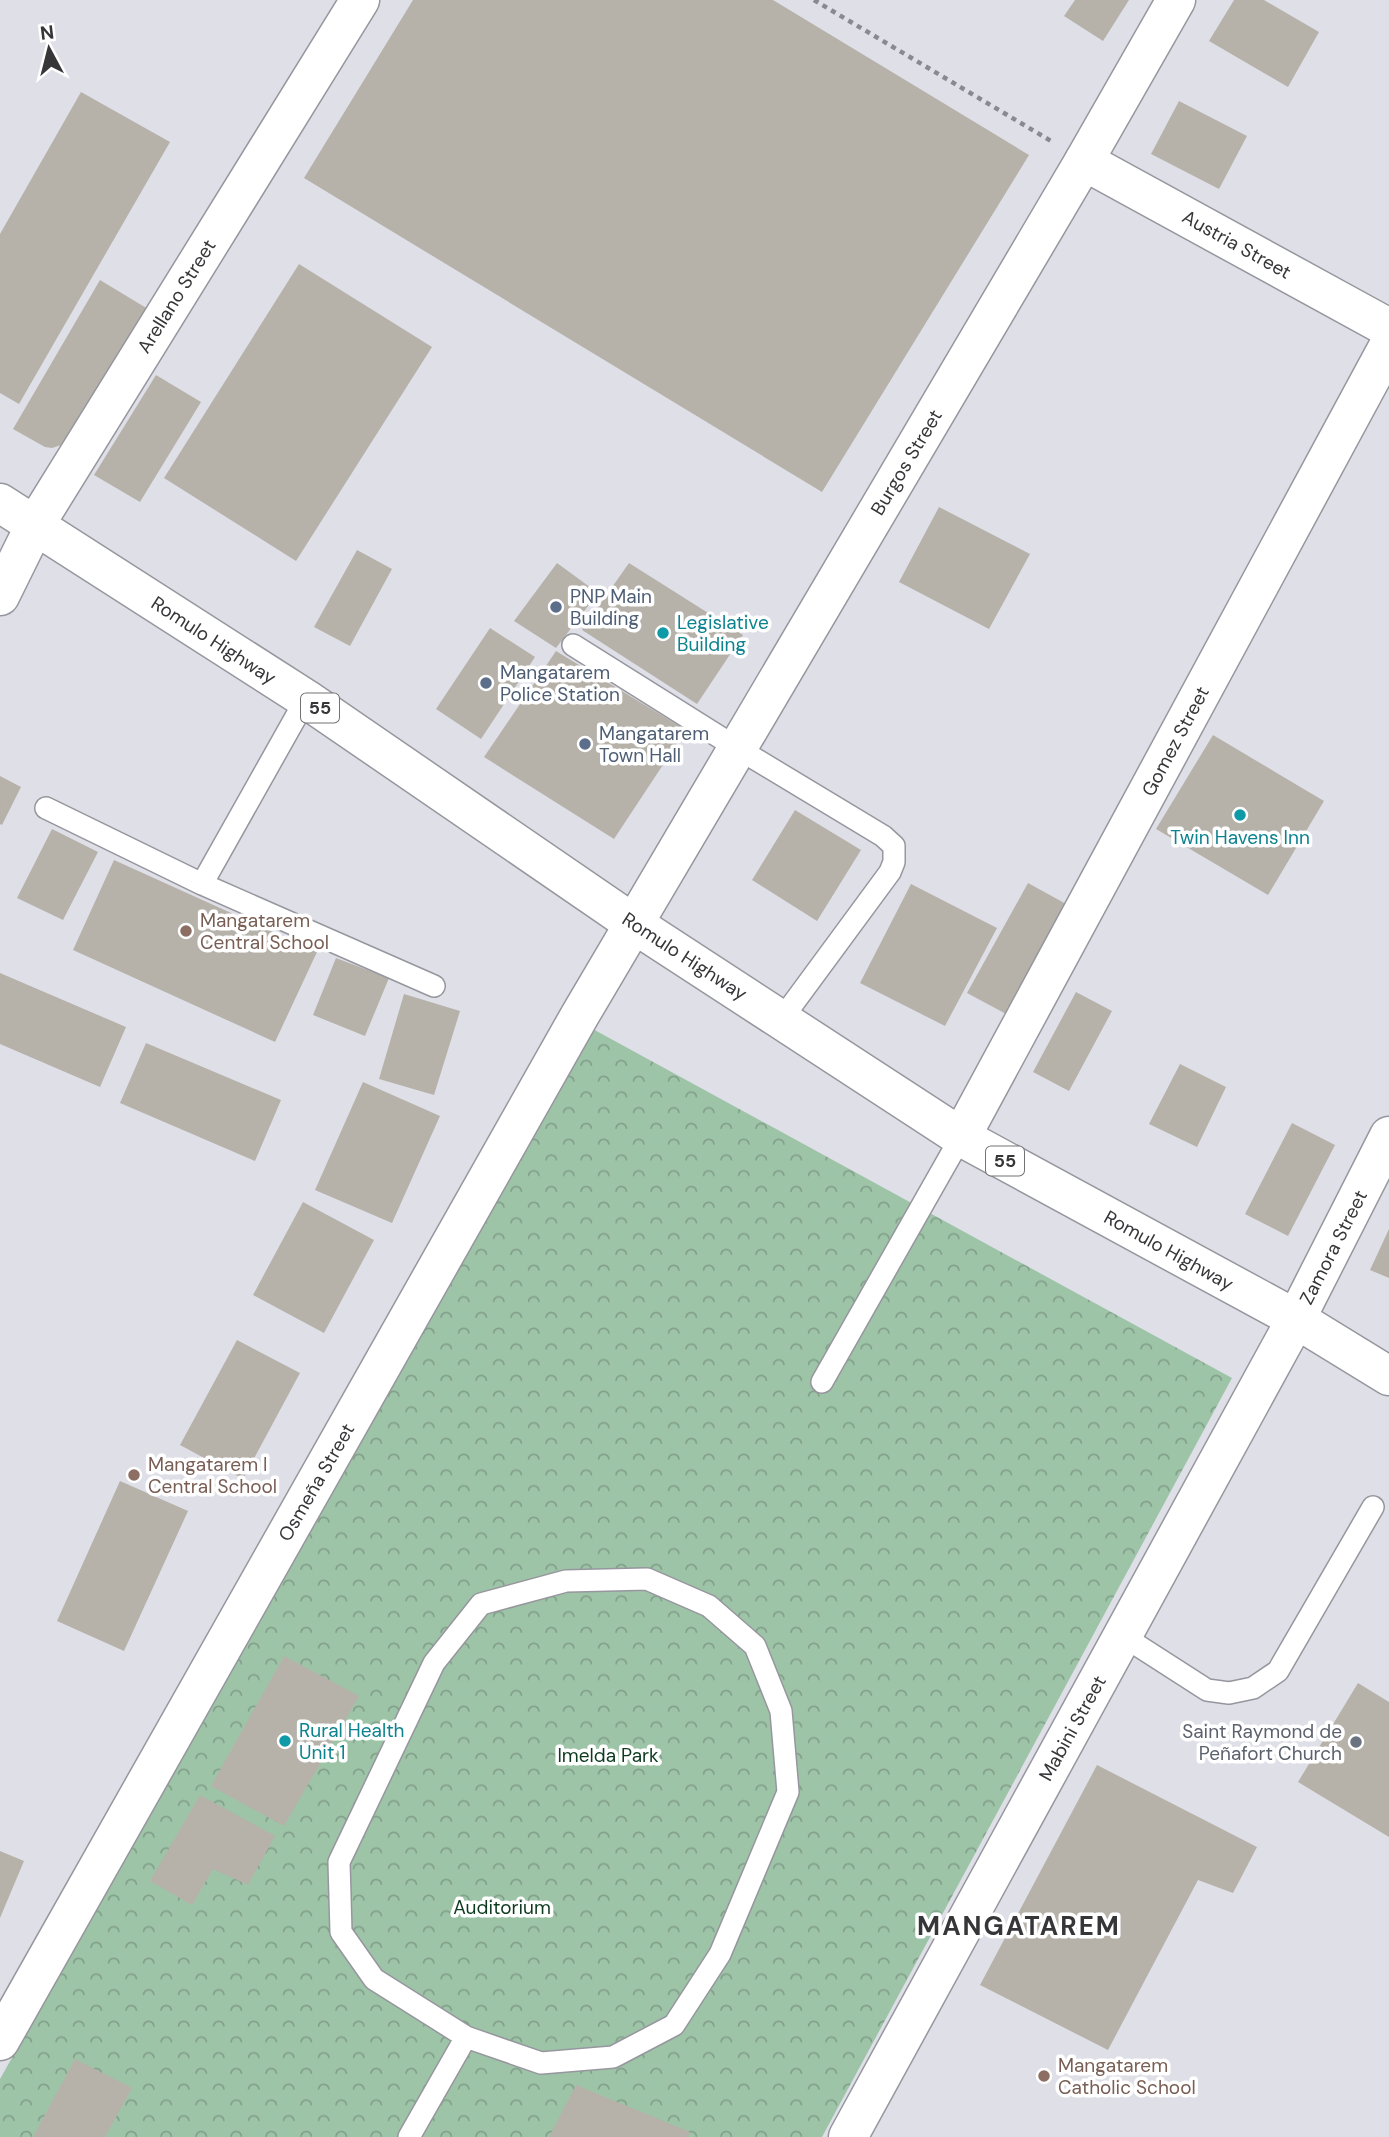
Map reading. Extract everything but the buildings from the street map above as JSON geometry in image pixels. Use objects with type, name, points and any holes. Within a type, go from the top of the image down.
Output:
[{"type":"main road","name":"Arellano Street","points":[[0,596],[34,525],[360,0]]},
{"type":"main road","name":"Burgos Street","points":[[634,924],[1084,161],[1176,0]]},
{"type":"main road","name":"Austria Street","points":[[1084,161],[1389,328]]},
{"type":"main road","name":"Gomez Street","points":[[961,1137],[1389,345]]},
{"type":"main road","name":"Romulo Highway","points":[[0,503],[306,699],[634,924],[961,1137],[1296,1319],[1388,1373]]},
{"type":"main road","name":"Osmeña Street","points":[[0,2040],[634,924]]},
{"type":"main road","name":"Zamora Street","points":[[1296,1319],[1389,1136]]},
{"type":"main road","name":"Mabini Street","points":[[848,2137],[1296,1319]]},
{"type":"lane","points":[[573,645],[883,836],[894,846],[894,862],[890,872],[781,1020]]},
{"type":"lane","points":[[202,884],[306,699]]},
{"type":"lane","points":[[46,808],[202,884],[434,986]]},
{"type":"lane","points":[[822,1382],[961,1137]]},
{"type":"lane","points":[[1123,1636],[1207,1690],[1229,1693],[1253,1688],[1278,1671],[1373,1507]]},
{"type":"lane","points":[[647,1579],[709,1605],[755,1646],[781,1711],[788,1791],[720,1954],[674,2025],[613,2057],[541,2063],[466,2037],[374,1979],[341,1932],[339,1862],[434,1663],[481,1604],[566,1581],[647,1579]]},
{"type":"lane","points":[[409,2137],[466,2037]]},
{"type":"path","points":[[814,0],[1084,161]]},
{"type":"green space","name":"Imelda Park","points":[[591,1028],[1232,1378],[822,2137],[0,2137],[0,2079]]},
{"type":"place","name":"PNP Main Building","points":[[556,607]]},
{"type":"place","name":"Legislative Building","points":[[663,633]]},
{"type":"place","name":"Mangatarem Police Station","points":[[486,683]]},
{"type":"place","name":"Mangatarem Town Hall","points":[[585,744]]},
{"type":"place","name":"Twin Havens Inn","points":[[1240,815]]},
{"type":"place","name":"Mangatarem Central School","points":[[186,931]]},
{"type":"place","name":"Mangatarem I Central School","points":[[134,1475]]},
{"type":"place","name":"Rural Health Unit 1","points":[[285,1741]]},
{"type":"place","name":"Saint Raymond de Peñafort Church","points":[[1356,1742]]},
{"type":"place","name":"Mangatarem Catholic School","points":[[1044,2076]]},
{"type":"district","name":"MANGATAREM","points":[[1019,1926]]},
{"type":"park label","name":"Auditorium","points":[[502,1907]]}]
